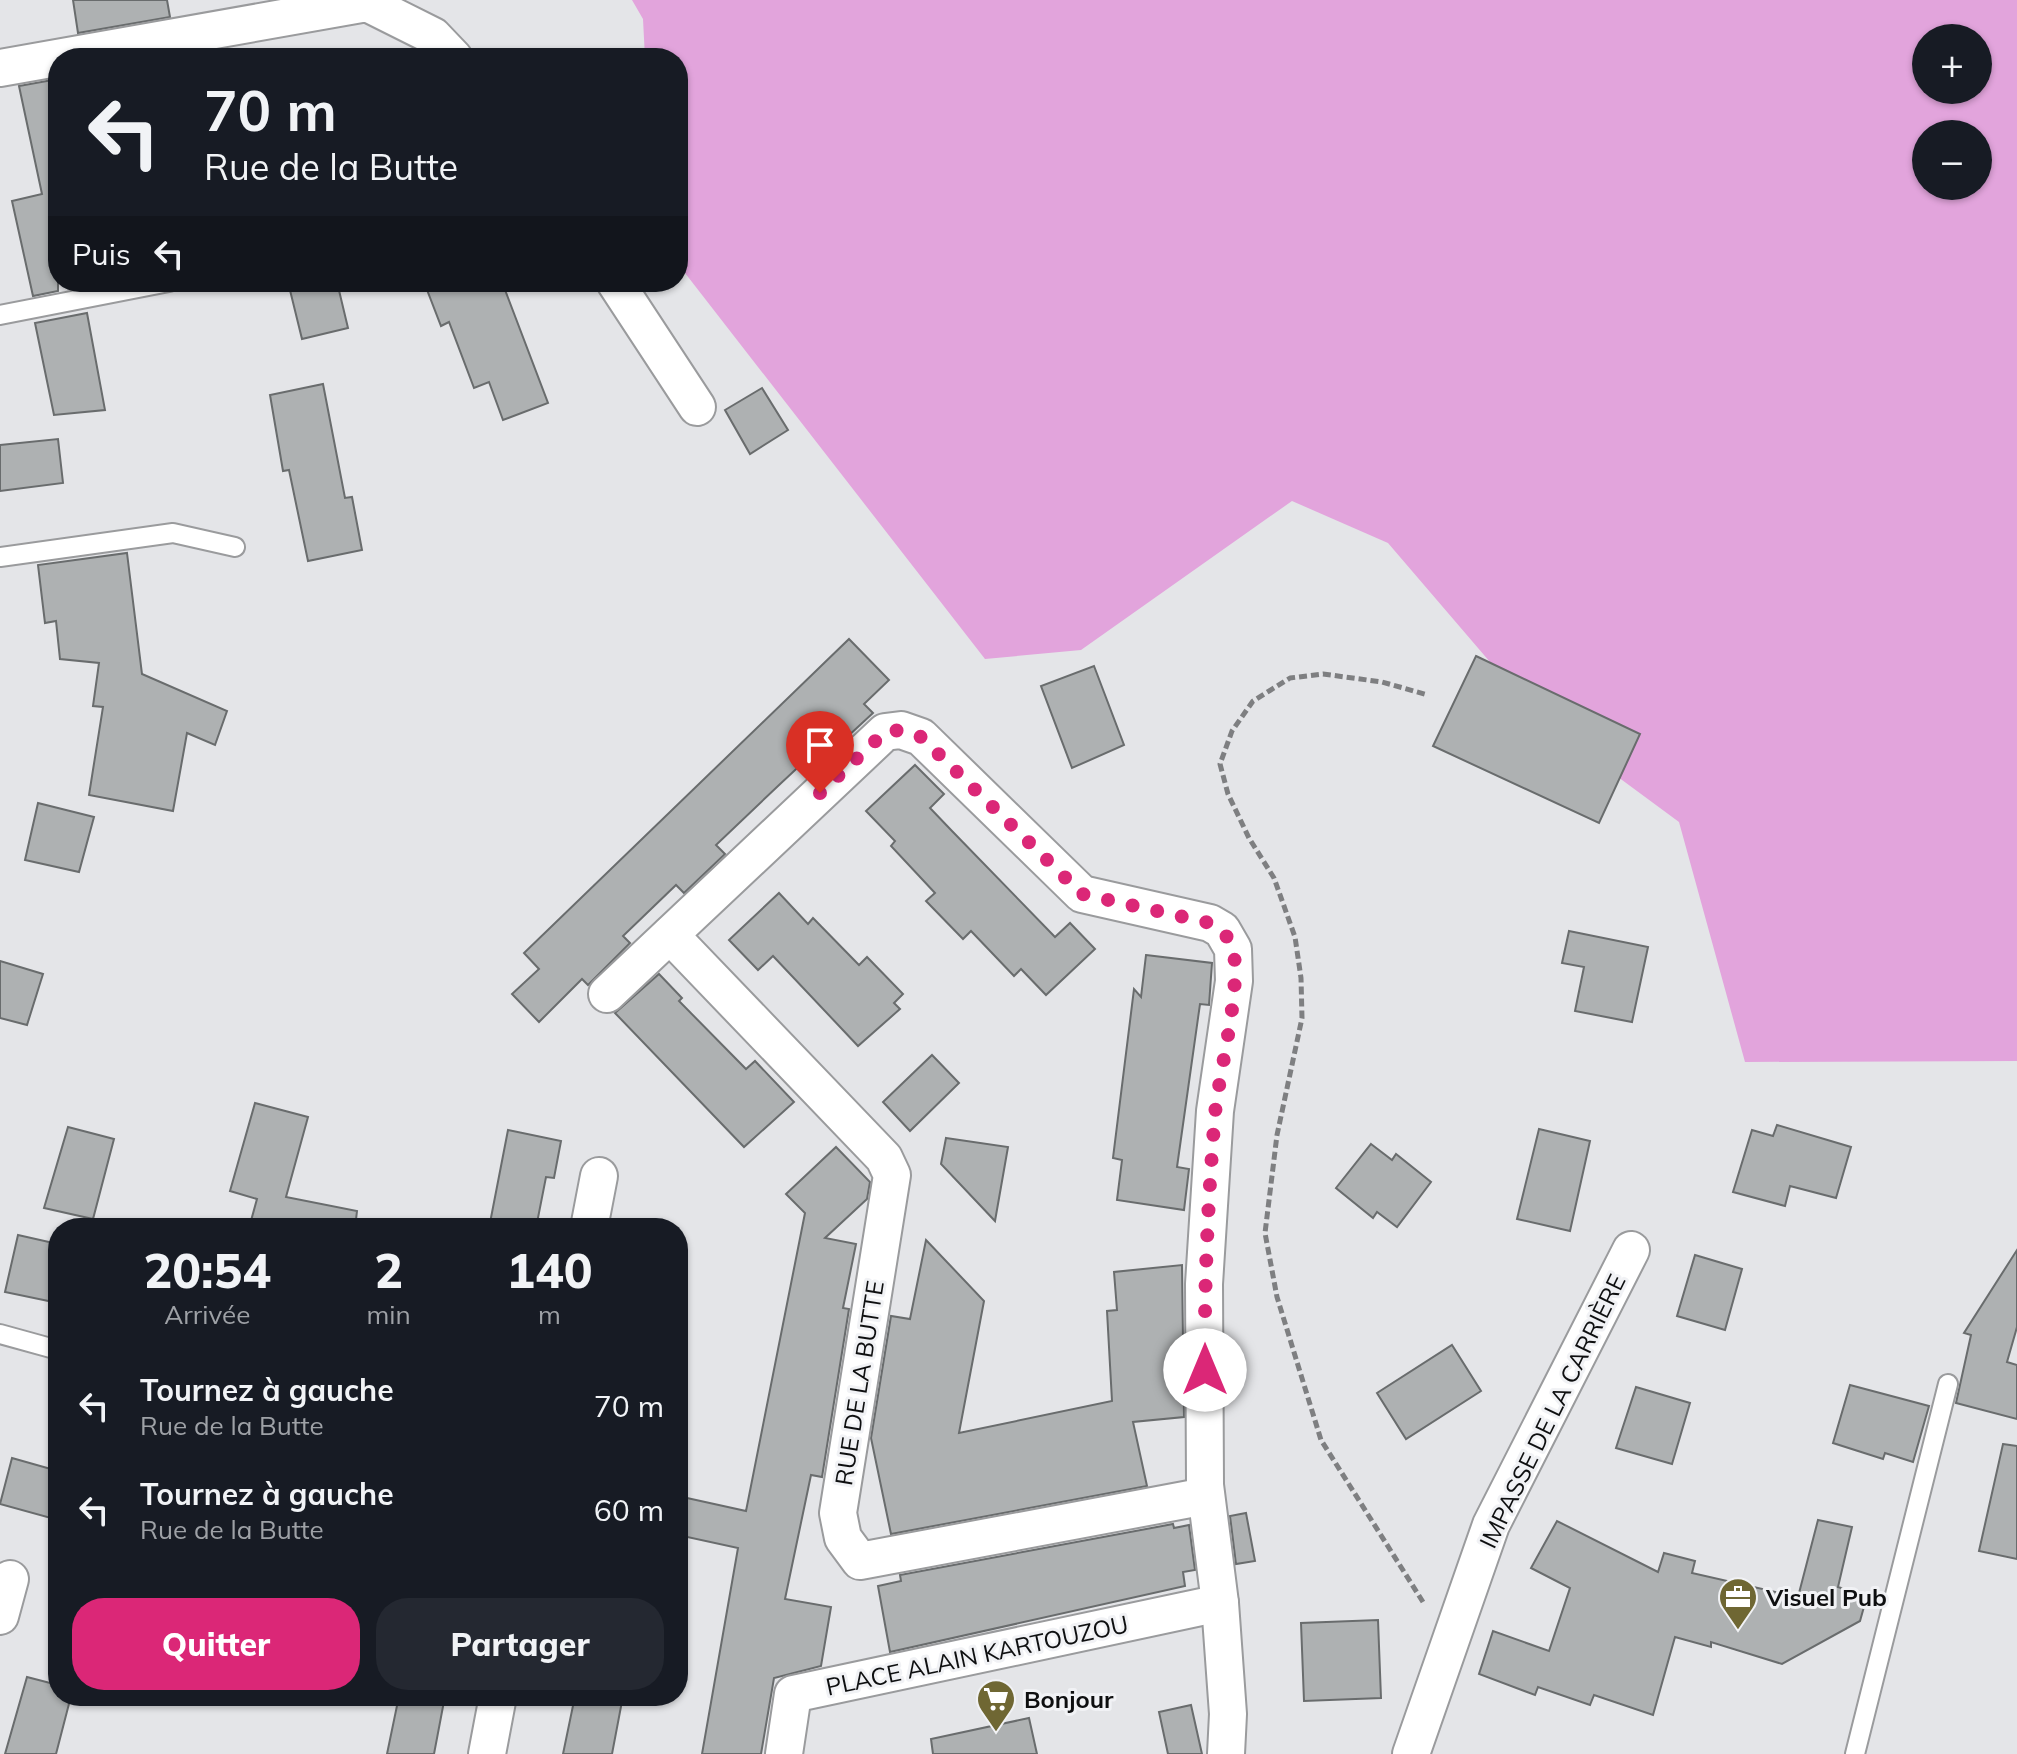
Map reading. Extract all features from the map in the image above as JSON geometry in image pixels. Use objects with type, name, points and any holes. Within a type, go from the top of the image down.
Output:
[{"type":"street","points":[[113,48],[367,3],[433,36],[444,48]]},
{"type":"street","points":[[0,68],[48,59]]},
{"type":"street","points":[[622,292],[697,407]]},
{"type":"street","points":[[607,994],[885,732],[901,730],[921,737],[1082,894],[1210,923],[1222,930],[1233,949],[1234,981],[1215,1111],[1204,1284],[1206,1496],[1220,1603],[1228,1714],[1226,1754]]},
{"type":"street","name":"RUE DE LA BUTTE","points":[[670,935],[884,1158],[892,1175],[838,1513],[843,1538],[860,1561],[1206,1496]]},
{"type":"street","points":[[591,1218],[599,1176]]},
{"type":"street","name":"IMPASSE DE LA CARRIÈRE","points":[[1411,1754],[1491,1525],[1631,1250]]},
{"type":"street","points":[[0,1616],[10,1579]]},
{"type":"street","name":"PLACE ALAIN KARTOUZOU","points":[[784,1754],[793,1694],[1220,1603]]},
{"type":"street","points":[[487,1754],[496,1706]]},
{"type":"lane","points":[[0,315],[118,292]]},
{"type":"lane","points":[[0,557],[173,533],[235,547]]},
{"type":"lane","points":[[0,1334],[48,1347]]},
{"type":"lane","points":[[1855,1754],[1948,1384]]},
{"type":"path","points":[[1428,695],[1382,682],[1323,674],[1290,678],[1253,701],[1232,731],[1220,764],[1228,794],[1249,838],[1274,878],[1295,937],[1301,978],[1302,1018],[1277,1135],[1265,1233],[1277,1297],[1321,1440],[1411,1589],[1452,1636]]},
{"type":"shaded area","points":[[632,0],[2017,0],[2017,1061],[1745,1062],[1679,822],[1538,718],[1388,543],[1292,501],[1081,650],[985,659],[688,277],[688,48],[644,48],[643,19]]},
{"type":"building","points":[[73,0],[167,0],[170,17],[78,33]]},
{"type":"building","points":[[48,81],[48,292],[53,292],[33,296],[12,201],[42,194],[19,86]]},
{"type":"building","points":[[290,292],[339,292],[348,328],[302,339]]},
{"type":"building","points":[[428,292],[506,292],[548,403],[503,420],[489,382],[474,388],[449,322],[441,326]]},
{"type":"building","points":[[87,313],[105,410],[54,415],[35,323]]},
{"type":"building","points":[[323,384],[345,498],[352,497],[362,550],[308,561],[289,470],[283,471],[270,395]]},
{"type":"building","points":[[762,388],[788,430],[750,454],[725,410]]},
{"type":"building","points":[[58,439],[63,483],[0,491],[0,445]]},
{"type":"building","points":[[127,553],[142,674],[227,711],[215,745],[187,733],[173,811],[89,795],[103,707],[93,706],[99,663],[60,659],[56,621],[45,623],[38,565]]},
{"type":"building","points":[[849,639],[889,680],[864,704],[873,713],[833,750],[825,742],[716,845],[725,854],[684,893],[676,885],[623,936],[630,943],[588,985],[582,979],[539,1022],[512,994],[539,969],[524,953]]},
{"type":"building","points":[[1476,656],[1640,734],[1599,823],[1433,746]]},
{"type":"building","points":[[1094,666],[1124,745],[1072,768],[1041,686]]},
{"type":"building","points":[[915,765],[944,794],[930,808],[1055,937],[1070,923],[1095,949],[1046,995],[1021,969],[1014,976],[971,931],[963,939],[926,901],[935,893],[891,846],[895,841],[866,811]]},
{"type":"building","points":[[38,803],[94,817],[79,872],[25,860]]},
{"type":"building","points":[[779,893],[808,924],[813,918],[859,965],[867,957],[903,994],[894,1003],[900,1009],[858,1046],[773,956],[758,970],[729,940]]},
{"type":"building","points":[[1569,931],[1648,947],[1632,1022],[1575,1011],[1584,967],[1562,963]]},
{"type":"building","points":[[1146,955],[1212,963],[1209,1005],[1200,1004],[1177,1167],[1189,1169],[1184,1210],[1117,1200],[1122,1160],[1113,1158],[1134,989],[1141,997]]},
{"type":"building","points":[[0,961],[43,974],[27,1025],[0,1018]]},
{"type":"building","points":[[659,974],[682,998],[679,1001],[746,1069],[755,1061],[794,1102],[744,1147],[615,1013]]},
{"type":"building","points":[[932,1055],[959,1083],[910,1131],[883,1102]]},
{"type":"building","points":[[255,1103],[308,1117],[286,1197],[357,1211],[356,1218],[252,1218],[257,1199],[230,1191]]},
{"type":"building","points":[[1777,1125],[1851,1147],[1836,1198],[1790,1186],[1785,1206],[1733,1192],[1752,1130],[1773,1136]]},
{"type":"building","points":[[68,1127],[114,1139],[93,1218],[44,1208]]},
{"type":"building","points":[[1539,1129],[1590,1141],[1570,1231],[1517,1219]]},
{"type":"building","points":[[508,1130],[561,1141],[554,1178],[546,1177],[538,1218],[491,1218]]},
{"type":"building","points":[[946,1138],[1008,1147],[995,1221],[941,1164]]},
{"type":"building","points":[[1371,1144],[1392,1160],[1396,1154],[1431,1182],[1397,1227],[1377,1212],[1373,1218],[1336,1188]]},
{"type":"building","points":[[836,1147],[870,1182],[867,1199],[825,1238],[856,1244],[843,1308],[849,1309],[822,1477],[811,1475],[785,1599],[831,1607],[821,1666],[774,1678],[761,1754],[702,1754],[738,1548],[688,1537],[688,1498],[746,1511],[805,1213],[786,1194]]},
{"type":"building","points":[[18,1235],[48,1242],[48,1301],[5,1292]]},
{"type":"building","points":[[926,1240],[984,1301],[959,1433],[1112,1401],[1107,1311],[1117,1310],[1114,1272],[1182,1265],[1184,1417],[1133,1422],[1147,1486],[891,1534],[871,1438],[891,1316],[910,1319]]},
{"type":"building","points":[[2017,1250],[2017,1327],[2007,1362],[2017,1365],[2017,1419],[1956,1403],[1971,1335],[1964,1333]]},
{"type":"building","points":[[1695,1255],[1742,1269],[1725,1330],[1677,1316]]},
{"type":"building","points":[[1452,1345],[1481,1391],[1406,1439],[1377,1393]]},
{"type":"building","points":[[1850,1385],[1929,1406],[1913,1462],[1885,1453],[1883,1459],[1833,1443]]},
{"type":"building","points":[[1636,1387],[1690,1403],[1672,1464],[1616,1448]]},
{"type":"building","points":[[2003,1444],[2017,1446],[2017,1559],[1979,1551]]},
{"type":"building","points":[[12,1458],[48,1468],[48,1517],[0,1504]]},
{"type":"building","points":[[1246,1513],[1255,1561],[1236,1564],[1230,1516]]},
{"type":"building","points":[[1818,1520],[1852,1527],[1838,1587],[1867,1596],[1860,1621],[1782,1664],[1711,1642],[1711,1647],[1675,1637],[1653,1715],[1594,1695],[1590,1705],[1538,1687],[1535,1695],[1479,1674],[1493,1631],[1549,1651],[1570,1588],[1531,1568],[1557,1521],[1658,1572],[1664,1553],[1695,1561],[1692,1573],[1798,1597]]},
{"type":"building","points":[[1173,1524],[1174,1528],[1189,1525],[1195,1570],[1183,1572],[1185,1586],[890,1652],[878,1586],[901,1581],[900,1575]]},
{"type":"building","points":[[1378,1620],[1381,1698],[1304,1701],[1301,1623]]},
{"type":"building","points":[[27,1677],[48,1682],[48,1706],[68,1706],[56,1754],[5,1754]]},
{"type":"building","points":[[1191,1705],[1202,1754],[1168,1754],[1159,1712]]},
{"type":"building","points":[[397,1706],[443,1706],[434,1754],[387,1754]]},
{"type":"building","points":[[573,1706],[621,1706],[612,1754],[563,1754]]},
{"type":"building","name":"Bonjour","points":[[1029,1718],[1037,1754],[933,1754],[931,1739]]},
{"type":"place","name":"Visuel Pub","points":[[1738,1631]]},
{"type":"place","name":"Bonjour","points":[[996,1733]]},
{"type":"route","points":[[820,793],[885,732],[901,730],[921,737],[1082,894],[1210,923],[1222,930],[1233,949],[1234,981],[1215,1111],[1204,1284],[1205,1370]]}]
